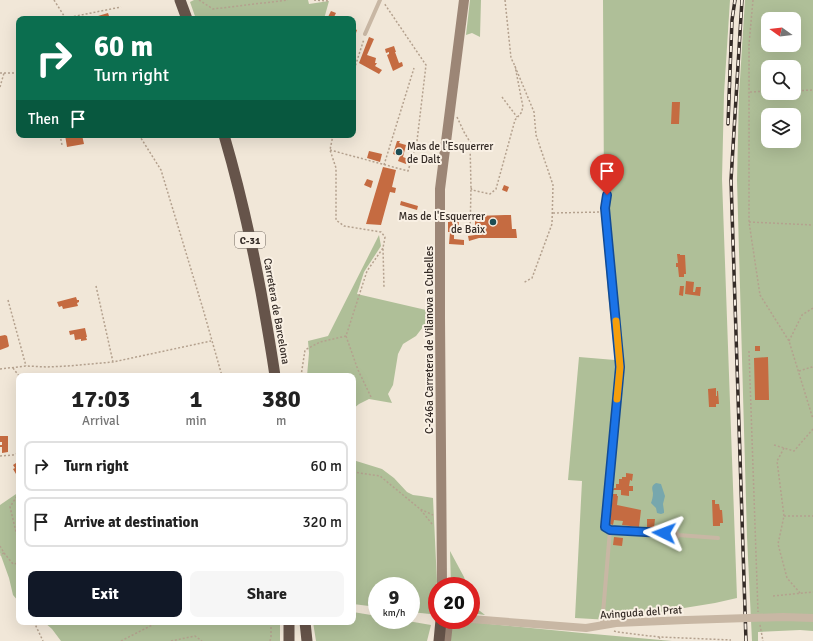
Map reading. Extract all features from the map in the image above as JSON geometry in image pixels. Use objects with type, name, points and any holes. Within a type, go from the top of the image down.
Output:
[{"type":"highway","points":[[180,0],[186,16]]},
{"type":"highway","name":"Carretera de Barcelona","points":[[225,138],[244,209],[255,260],[275,373]]},
{"type":"highway","points":[[289,625],[289,641]]},
{"type":"highway","points":[[305,625],[307,641]]},
{"type":"highway","points":[[438,641],[440,629]]},
{"type":"main road","name":"C-246a Carretera de Vilanova a Cubelles","points":[[442,577],[440,189],[464,0]]},
{"type":"main road","points":[[443,629],[445,641]]},
{"type":"main road","points":[[445,641],[447,629]]},
{"type":"street","name":"Avinguda del Prat","points":[[480,620],[586,628],[616,623],[783,617],[813,618]]},
{"type":"lane","points":[[365,34],[381,0]]},
{"type":"lane","points":[[607,195],[605,212],[620,367],[605,527],[610,530],[664,533],[672,528],[676,530],[678,535]]},
{"type":"lane","points":[[602,625],[610,530]]},
{"type":"lane","points":[[664,533],[665,539],[669,542],[676,540],[678,535]]},
{"type":"lane","points":[[678,535],[718,538]]},
{"type":"path","points":[[54,0],[65,16]]},
{"type":"path","points":[[199,0],[213,9],[288,0]]},
{"type":"path","points":[[314,0],[328,2],[329,0]]},
{"type":"path","points":[[330,150],[408,171],[417,141],[426,65],[381,0]]},
{"type":"path","points":[[505,0],[511,58],[534,112],[536,135],[553,186],[552,224],[532,278],[523,283]]},
{"type":"path","points":[[753,0],[749,44],[749,222],[760,295],[789,341],[813,418]]},
{"type":"path","points":[[76,16],[121,7]]},
{"type":"path","points":[[356,63],[365,34]]},
{"type":"path","points":[[471,188],[472,190],[490,194],[496,189],[515,120],[521,113],[523,107],[514,64]]},
{"type":"path","points":[[384,164],[414,68]]},
{"type":"path","points":[[0,73],[16,72]]},
{"type":"path","points":[[0,87],[4,73]]},
{"type":"path","points":[[801,91],[813,90]]},
{"type":"path","points":[[749,92],[761,91]]},
{"type":"path","points":[[502,97],[517,117]]},
{"type":"path","points":[[451,103],[470,142],[470,233]]},
{"type":"path","points":[[61,138],[62,145]]},
{"type":"path","points":[[141,138],[161,170],[221,373]]},
{"type":"path","points":[[332,138],[330,150],[336,168],[336,220],[344,226],[381,232],[385,238],[383,248],[384,288]]},
{"type":"path","points":[[553,213],[605,212]]},
{"type":"path","points":[[749,222],[813,225]]},
{"type":"path","points":[[371,397],[358,370],[346,336],[367,271],[383,248]]},
{"type":"path","points":[[96,286],[113,362]]},
{"type":"path","points":[[8,300],[26,366]]},
{"type":"path","points":[[789,341],[802,315],[813,308]]},
{"type":"path","points":[[302,373],[305,350],[320,342],[346,336]]},
{"type":"path","points":[[0,369],[26,366],[47,367],[113,362],[212,340]]},
{"type":"path","points":[[749,351],[758,612]]},
{"type":"path","points":[[799,371],[813,366]]},
{"type":"path","points":[[13,368],[17,373]]},
{"type":"path","points":[[774,445],[794,451],[813,429]]},
{"type":"path","points":[[784,448],[777,461],[784,516],[778,544],[787,578],[800,593]]},
{"type":"path","points":[[0,456],[16,454]]},
{"type":"path","points":[[356,472],[380,476],[420,509],[442,535]]},
{"type":"path","points":[[16,497],[10,507],[16,532]]},
{"type":"path","points":[[420,509],[442,519]]},
{"type":"path","points":[[784,516],[813,516]]},
{"type":"path","points":[[0,546],[13,564],[16,564]]},
{"type":"path","points":[[0,555],[4,553]]},
{"type":"path","points":[[773,596],[813,592]]},
{"type":"path","points":[[759,619],[763,641]]},
{"type":"path","points":[[35,625],[43,641]]},
{"type":"path","points":[[121,641],[152,625]]},
{"type":"path","points":[[270,625],[270,641]]},
{"type":"path","points":[[602,625],[617,632],[659,637],[731,640]]},
{"type":"path","points":[[171,641],[195,636],[202,641]]},
{"type":"path","points":[[659,637],[661,641]]},
{"type":"green space","points":[[194,0],[308,0],[309,4],[329,1],[325,16],[195,16],[190,2]]},
{"type":"green space","points":[[470,0],[481,0],[480,37],[472,33],[466,35]]},
{"type":"green space","points":[[603,0],[730,0],[724,94],[722,179],[737,598],[610,620],[575,618],[582,481],[568,480],[579,357],[615,360],[601,206],[604,198]]},
{"type":"green space","points":[[745,0],[813,0],[813,631],[800,630],[758,632],[758,641],[752,641],[747,537],[737,180],[739,95]]},
{"type":"green space","points":[[379,235],[381,246],[364,272],[357,294],[426,310],[426,323],[416,336],[403,344],[398,354],[393,385],[388,394],[392,403],[369,399],[356,406],[356,373],[307,373],[309,353],[308,341],[328,336]]},
{"type":"green space","points":[[356,461],[382,469],[394,478],[407,492],[413,495],[433,498],[437,577],[428,577],[428,614],[420,613],[420,577],[368,577],[368,606],[356,604]]},
{"type":"green space","points":[[16,494],[16,598],[13,595],[9,578],[0,553],[0,505]]},
{"type":"green space","points":[[450,551],[464,577],[451,577]]},
{"type":"green space","points":[[356,612],[368,614],[368,629],[420,629],[420,623],[428,624],[428,629],[430,629],[427,641],[316,641],[313,625],[356,625]]},
{"type":"green space","points":[[480,623],[672,641],[451,641],[451,629],[480,629]]},
{"type":"green space","points":[[47,625],[280,625],[280,641],[61,641]]},
{"type":"water","points":[[656,483],[661,484],[665,496],[663,504],[664,513],[661,514],[657,513],[656,508],[651,503],[653,494],[652,487]]},
{"type":"building","points":[[331,11],[336,13],[334,16],[328,16]]},
{"type":"building","points":[[108,13],[109,16],[98,16]]},
{"type":"building","points":[[369,37],[374,39],[367,55],[376,58],[375,63],[377,63],[375,66],[382,70],[379,74],[359,63]]},
{"type":"building","points":[[394,46],[399,63],[402,62],[403,66],[393,71],[387,55],[389,52],[386,53],[385,49]]},
{"type":"building","points":[[672,102],[680,102],[679,124],[671,124]]},
{"type":"building","points":[[66,138],[83,138],[84,144],[67,147]]},
{"type":"building","name":"Mas de l'Esquerrer de Dalt","points":[[397,141],[400,141],[399,143],[406,145],[403,157],[408,159],[406,164],[398,161],[400,156],[393,154]]},
{"type":"building","points":[[369,151],[382,154],[380,162],[367,158]]},
{"type":"building","points":[[383,167],[396,170],[392,187],[396,188],[395,193],[390,192],[381,225],[366,224]]},
{"type":"building","points":[[367,179],[373,181],[371,188],[364,185]]},
{"type":"building","points":[[504,185],[509,187],[507,192],[502,190]]},
{"type":"building","points":[[401,201],[418,206],[417,210],[400,205]]},
{"type":"building","name":"Mas de l'Esquerrer de Baix","points":[[511,215],[512,229],[516,229],[517,238],[479,238],[469,241],[468,236],[475,235],[475,216]]},
{"type":"building","points":[[448,219],[459,219],[458,233],[454,232],[454,239],[464,240],[464,245],[449,244],[450,232],[448,232]]},
{"type":"building","points":[[677,254],[685,255],[686,274],[684,274],[684,277],[679,277],[678,267],[676,267],[676,263],[678,263]]},
{"type":"building","points":[[686,281],[694,282],[693,292],[695,292],[696,287],[701,287],[700,296],[685,294]]},
{"type":"building","points":[[680,286],[684,286],[683,296],[679,295]]},
{"type":"building","points":[[76,297],[77,300],[79,300],[77,303],[78,306],[63,309],[62,306],[59,307],[57,302]]},
{"type":"building","points":[[85,328],[87,340],[75,340],[74,334],[70,335],[69,331]]},
{"type":"building","points":[[0,336],[7,336],[9,346],[0,350]]},
{"type":"building","points":[[755,346],[760,346],[760,351],[755,351]]},
{"type":"building","points":[[768,357],[769,400],[755,400],[754,358]]},
{"type":"building","points":[[716,388],[716,396],[718,391],[719,404],[716,404],[716,407],[709,407],[708,389]]},
{"type":"building","points":[[0,436],[8,436],[8,452],[2,453],[2,447],[0,447],[0,445],[2,445],[2,442],[0,442]]},
{"type":"building","points":[[16,463],[16,474],[13,469],[15,468],[13,465]]},
{"type":"building","points":[[626,473],[633,474],[632,481],[630,480],[629,486],[633,486],[633,491],[629,491],[629,496],[621,495],[621,490],[613,490],[616,488],[616,484],[619,484],[619,479],[626,477]]},
{"type":"building","points":[[613,494],[617,494],[618,496],[617,505],[641,510],[639,527],[622,525],[623,521],[614,520],[613,525],[610,524]]},
{"type":"building","points":[[712,500],[715,500],[715,504],[719,504],[720,510],[722,510],[723,523],[720,523],[720,526],[713,526]]},
{"type":"building","points":[[647,519],[655,519],[654,528],[647,527]]},
{"type":"building","points":[[614,537],[623,538],[622,546],[613,545]]},
{"type":"railway","points":[[728,124],[732,20],[735,0]]},
{"type":"railway","points":[[742,0],[731,180],[746,641]]},
{"type":"slow traffic","points":[[616,321],[620,367],[617,399]]},
{"type":"place","name":"Mas de l'Esquerrer de Dalt","points":[[399,152]]},
{"type":"place","name":"Mas de l'Esquerrer de Baix","points":[[493,222]]},
{"type":"route","points":[[607,195],[605,208],[620,367],[605,527],[610,530],[658,534],[664,533]]}]
